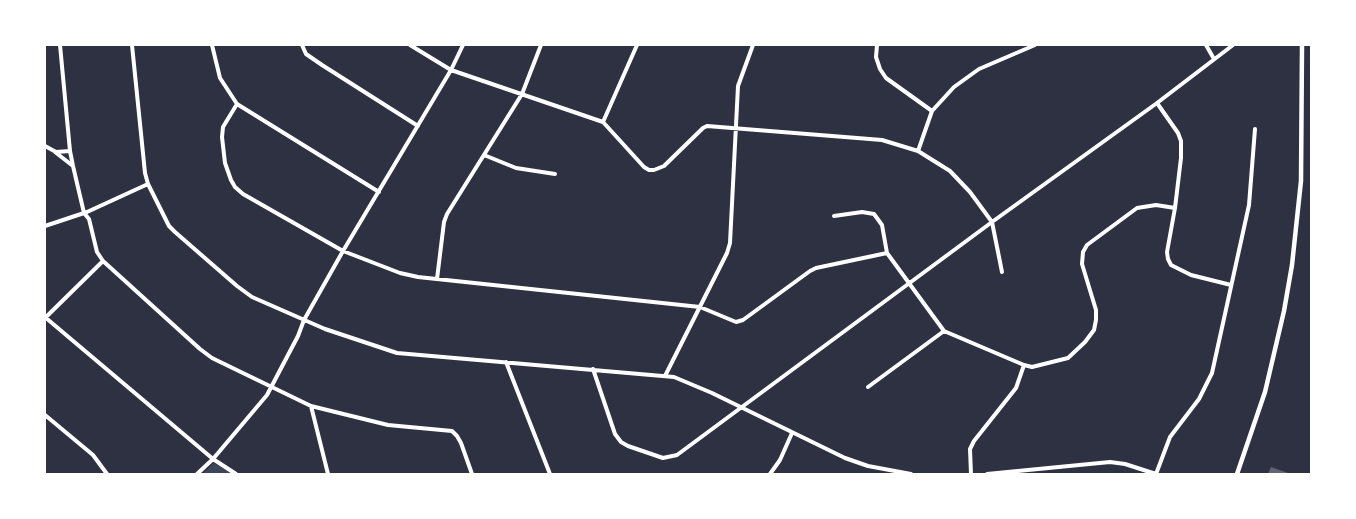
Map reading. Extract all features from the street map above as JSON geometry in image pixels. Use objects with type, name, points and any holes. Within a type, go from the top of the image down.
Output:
[{"type":"street","points":[[60,45],[70,151],[84,213],[89,219],[98,254],[103,261],[200,349],[218,361],[312,406],[388,425],[452,431],[461,443],[472,474]]},
{"type":"street","points":[[132,45],[144,173],[148,184],[170,226],[183,240],[245,292],[304,320],[389,352],[666,376],[696,386],[855,462],[911,474]]},
{"type":"street","points":[[212,45],[220,78],[237,104],[379,192]]},
{"type":"street","points":[[302,45],[306,54],[418,126]]},
{"type":"street","points":[[410,45],[451,70],[603,122],[644,167],[649,170],[664,166],[707,126],[882,140],[918,150],[950,171],[970,192],[992,222],[1002,272]]},
{"type":"street","points":[[197,474],[213,459],[260,405],[271,388],[303,327],[304,320],[451,70],[463,45]]},
{"type":"street","points":[[437,279],[444,222],[447,214],[522,94],[541,45]]},
{"type":"street","points":[[603,122],[637,45]]},
{"type":"street","points":[[666,376],[727,253],[730,243],[738,86],[753,45]]},
{"type":"street","points":[[876,45],[876,57],[886,78],[932,111]]},
{"type":"street","points":[[918,150],[932,111],[954,87],[979,69],[1035,45]]},
{"type":"street","points":[[1206,45],[1214,59]]},
{"type":"street","points":[[593,369],[618,439],[625,445],[660,457],[668,458],[679,455],[1234,45]]},
{"type":"street","points":[[1238,474],[1266,392],[1292,265],[1301,181],[1302,45]]},
{"type":"street","points":[[1157,103],[1182,141],[1175,208],[1167,252],[1170,263],[1192,275],[1231,285]]},
{"type":"street","points":[[237,104],[224,128],[222,138],[225,163],[232,183],[243,194],[343,251],[400,273],[418,277],[700,307],[730,320],[740,321],[816,268],[887,253]]},
{"type":"street","points":[[986,474],[1032,472],[1110,462],[1125,464],[1156,474],[1170,437],[1199,399],[1210,380],[1249,205],[1255,129]]},
{"type":"street","points":[[45,146],[73,166]]},
{"type":"street","points":[[54,151],[70,151]]},
{"type":"street","points":[[484,155],[516,168],[555,174]]},
{"type":"street","points":[[45,226],[84,213],[148,184]]},
{"type":"street","points":[[834,216],[862,212],[874,214],[882,225],[887,253],[944,331],[1024,365],[1036,366],[1068,358],[1082,346],[1094,330],[1096,310],[1082,264],[1084,250],[1091,241],[1137,208],[1156,205],[1175,208]]},
{"type":"street","points":[[103,261],[46,318],[213,459],[236,474]]},
{"type":"street","points":[[868,387],[944,331]]},
{"type":"street","points":[[506,362],[550,474]]},
{"type":"street","points":[[971,474],[970,449],[974,441],[1016,388],[1024,365]]},
{"type":"street","points":[[312,406],[328,474]]},
{"type":"street","points":[[45,415],[93,456],[108,474]]},
{"type":"street","points":[[770,474],[780,460],[792,433]]},
{"type":"shaded area","points":[[214,463],[234,474],[202,474]]},
{"type":"building","points":[[1271,467],[1291,474],[1268,474]]}]
